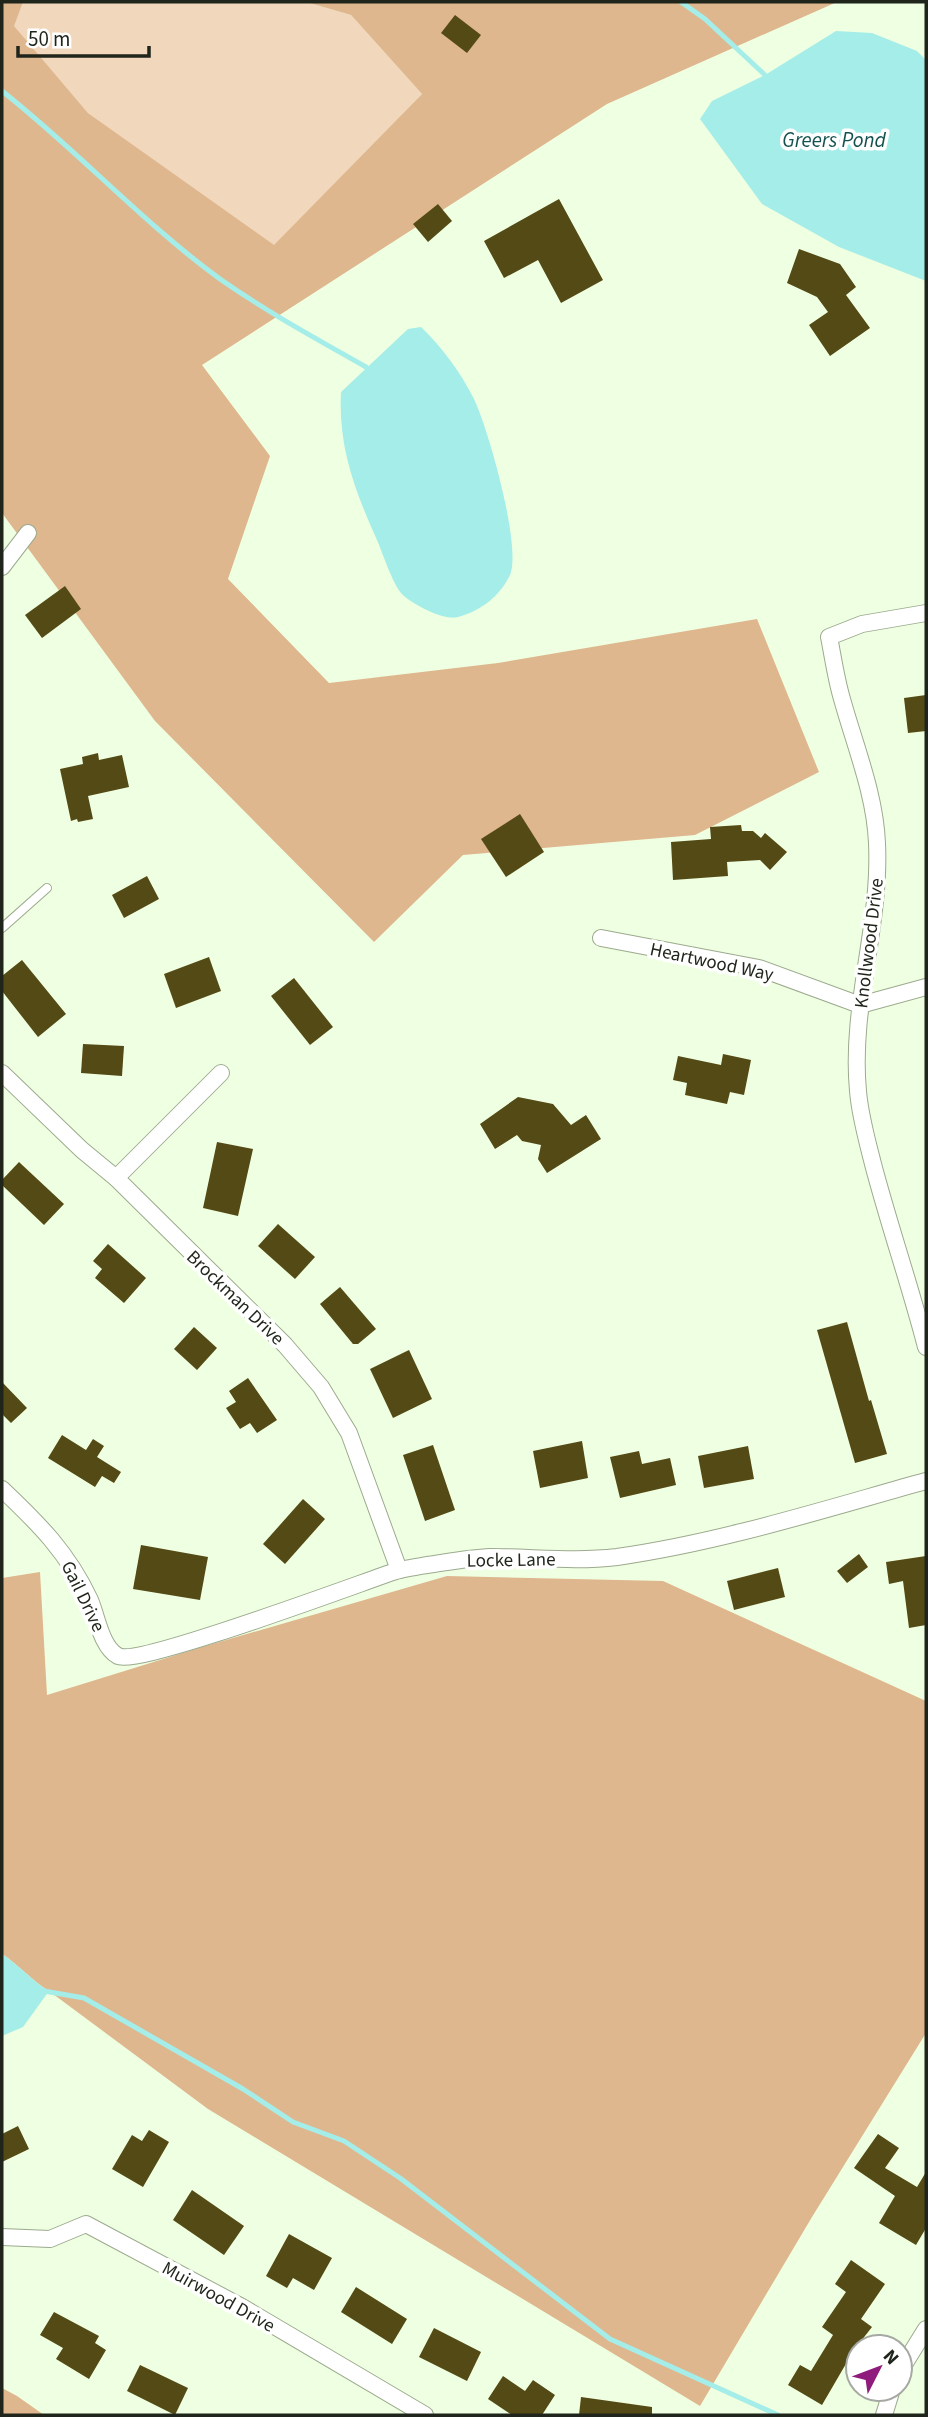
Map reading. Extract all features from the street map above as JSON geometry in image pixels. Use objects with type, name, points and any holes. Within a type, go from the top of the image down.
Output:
[{"type":"street","points":[[2,567],[28,533]]},
{"type":"street","name":"Knollwood Drive","points":[[926,613],[862,624],[829,637],[841,696],[869,790],[877,842],[873,926],[860,1005],[858,1090],[862,1120],[879,1189],[921,1303],[926,1347]]},
{"type":"street","name":"Heartwood Way","points":[[601,938],[759,968],[860,1005]]},
{"type":"street","points":[[860,1005],[926,988]]},
{"type":"street","name":"Brockman Drive","points":[[2,1073],[116,1178],[285,1345],[321,1387],[349,1433],[399,1570]]},
{"type":"street","points":[[116,1178],[221,1073]]},
{"type":"street","name":"Locke Lane","points":[[108,1644],[119,1656],[142,1656],[345,1591],[399,1570],[466,1559],[596,1559],[620,1556],[711,1538],[926,1481]]},
{"type":"street","name":"Gail Drive","points":[[2,1489],[46,1531],[65,1555],[91,1603],[108,1644]]},
{"type":"street","name":"Muirwood Drive","points":[[2,2237],[50,2239],[86,2224],[242,2308],[425,2415]]},
{"type":"street","points":[[914,2348],[926,2329]]},
{"type":"lane","points":[[2,928],[47,888]]},
{"type":"shaded area","points":[[2,2],[23,2],[14,26],[88,113],[274,245],[422,94],[351,15],[306,2],[837,2],[607,104],[202,365],[270,456],[228,579],[329,683],[498,663],[757,619],[819,772],[695,835],[463,855],[374,942],[155,721],[2,513]]},
{"type":"shaded area","points":[[23,2],[306,2],[351,15],[422,94],[274,246],[88,113],[13,26]]},
{"type":"shaded area","points":[[40,1572],[47,1695],[447,1576],[663,1581],[926,1701],[926,2033],[812,2217],[700,2406],[208,2109],[2,1954],[2,1578]]},
{"type":"shaded area","points":[[2,2388],[17,2396],[44,2415],[2,2415]]},
{"type":"water","name":"Greers Pond","points":[[836,31],[872,33],[917,51],[926,60],[926,281],[839,247],[762,204],[700,119],[712,101],[765,75]]},
{"type":"water","points":[[421,327],[450,361],[474,399],[495,460],[511,540],[510,575],[501,590],[489,602],[474,611],[452,618],[428,611],[406,597],[398,588],[355,486],[342,431],[341,392],[408,329]]},
{"type":"water","points":[[2,1954],[49,1991],[23,2027],[2,2036]]},
{"type":"building","points":[[455,15],[481,35],[467,53],[441,33]]},
{"type":"building","points":[[559,199],[603,280],[561,303],[538,260],[504,278],[484,241]]},
{"type":"building","points":[[438,204],[452,221],[428,242],[413,224]]},
{"type":"building","points":[[799,249],[840,264],[856,287],[846,295],[870,328],[830,356],[809,325],[828,312],[817,297],[787,283]]},
{"type":"building","points":[[65,586],[81,609],[42,638],[25,615]]},
{"type":"building","points":[[926,695],[926,731],[908,733],[904,698]]},
{"type":"building","points":[[98,753],[99,760],[122,755],[129,787],[88,796],[93,819],[71,821],[60,769],[83,764],[82,757]]},
{"type":"building","points":[[520,814],[544,852],[506,877],[481,839]]},
{"type":"building","points":[[741,825],[742,831],[753,831],[761,838],[765,833],[787,852],[770,870],[760,860],[727,862],[728,876],[673,880],[671,842],[711,839],[710,827]]},
{"type":"building","points":[[147,876],[159,899],[124,918],[112,895]]},
{"type":"building","points":[[209,957],[221,991],[176,1008],[164,974]]},
{"type":"building","points":[[22,960],[66,1014],[38,1037],[2,991],[2,976]]},
{"type":"building","points":[[294,978],[333,1027],[310,1045],[271,996]]},
{"type":"building","points":[[83,1044],[124,1046],[122,1076],[81,1073]]},
{"type":"building","points":[[723,1054],[751,1060],[744,1095],[730,1092],[727,1104],[685,1095],[687,1083],[673,1080],[678,1056],[721,1065]]},
{"type":"building","points":[[518,1097],[553,1104],[571,1125],[586,1115],[601,1139],[547,1173],[538,1159],[541,1145],[522,1141],[517,1135],[495,1149],[480,1124]]},
{"type":"building","points":[[217,1142],[253,1149],[238,1216],[203,1208]]},
{"type":"building","points":[[19,1162],[64,1204],[44,1225],[2,1185],[2,1180]]},
{"type":"building","points":[[278,1224],[315,1257],[295,1279],[258,1246]]},
{"type":"building","points":[[108,1244],[146,1278],[124,1303],[95,1278],[102,1269],[93,1261]]},
{"type":"building","points":[[340,1287],[376,1329],[358,1344],[353,1344],[320,1304]]},
{"type":"building","points":[[847,1322],[887,1454],[855,1463],[817,1330]]},
{"type":"building","points":[[194,1327],[217,1348],[197,1370],[174,1349]]},
{"type":"building","points":[[409,1350],[432,1399],[393,1418],[370,1369]]},
{"type":"building","points":[[248,1378],[277,1420],[257,1433],[250,1423],[240,1429],[226,1408],[236,1402],[229,1391]]},
{"type":"building","points":[[2,1382],[27,1408],[11,1423],[2,1414]]},
{"type":"building","points":[[62,1435],[86,1450],[93,1439],[104,1446],[97,1457],[121,1472],[114,1483],[102,1476],[95,1487],[48,1458]]},
{"type":"building","points":[[582,1441],[588,1478],[540,1488],[533,1451]]},
{"type":"building","points":[[433,1445],[455,1510],[425,1521],[403,1455]]},
{"type":"building","points":[[748,1446],[754,1479],[704,1488],[698,1456]]},
{"type":"building","points":[[639,1451],[642,1464],[670,1458],[676,1485],[620,1498],[610,1457]]},
{"type":"building","points":[[303,1499],[325,1519],[285,1564],[263,1544]]},
{"type":"building","points":[[141,1545],[208,1557],[200,1600],[133,1589]]},
{"type":"building","points":[[859,1554],[868,1567],[847,1583],[837,1571]]},
{"type":"building","points":[[926,1556],[926,1625],[909,1628],[903,1581],[889,1584],[886,1562]]},
{"type":"building","points":[[778,1568],[785,1597],[734,1610],[727,1581]]},
{"type":"building","points":[[18,2126],[29,2149],[2,2162],[2,2134]]},
{"type":"building","points":[[149,2130],[169,2142],[143,2187],[112,2169],[132,2135],[142,2141]]},
{"type":"building","points":[[878,2134],[899,2148],[885,2168],[917,2187],[926,2172],[926,2228],[916,2245],[879,2223],[895,2196],[854,2168]]},
{"type":"building","points":[[192,2190],[244,2226],[224,2255],[173,2220]]},
{"type":"building","points":[[289,2234],[332,2258],[314,2290],[293,2278],[287,2288],[266,2276]]},
{"type":"building","points":[[851,2260],[885,2284],[861,2319],[872,2327],[867,2333],[844,2333],[844,2367],[822,2405],[788,2385],[800,2365],[811,2371],[833,2335],[822,2327],[846,2292],[835,2284]]},
{"type":"building","points":[[356,2287],[407,2319],[392,2344],[341,2312]]},
{"type":"building","points":[[54,2312],[99,2336],[95,2343],[106,2350],[89,2379],[56,2359],[63,2348],[40,2335]]},
{"type":"building","points":[[434,2328],[481,2352],[467,2381],[419,2357]]},
{"type":"building","points":[[140,2365],[188,2388],[175,2415],[127,2391]]},
{"type":"building","points":[[503,2376],[525,2391],[533,2380],[555,2395],[542,2415],[512,2415],[488,2399]]},
{"type":"building","points":[[581,2397],[652,2407],[652,2415],[579,2415]]},
{"type":"waterway","points":[[681,2],[705,19],[765,75]]},
{"type":"waterway","points":[[2,91],[164,234],[220,279],[274,314],[366,367]]},
{"type":"waterway","points":[[44,1991],[84,1998],[243,2089],[293,2122],[344,2141],[400,2178],[610,2339],[778,2415]]}]
